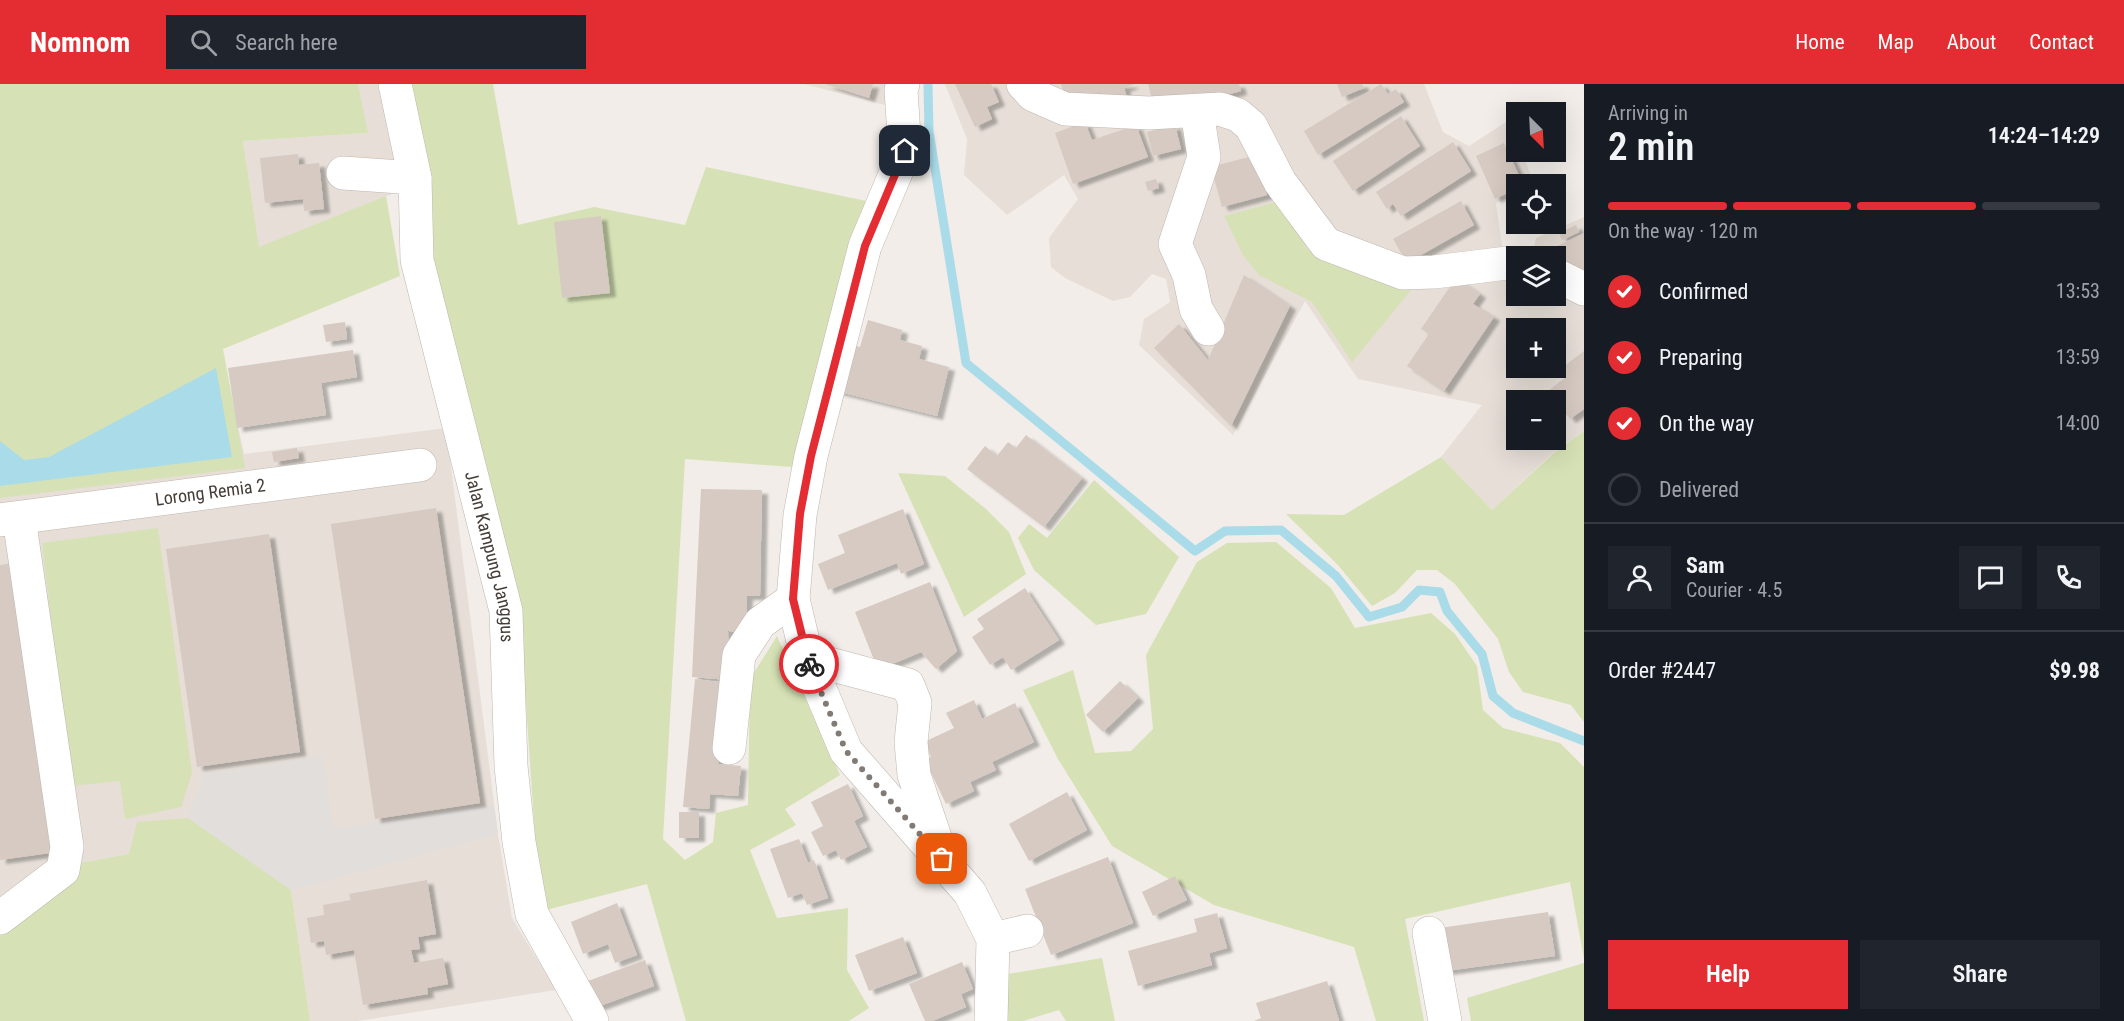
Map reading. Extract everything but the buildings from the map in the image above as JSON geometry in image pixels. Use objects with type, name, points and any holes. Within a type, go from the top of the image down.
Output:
[{"type":"street","name":"Jalan Kampung Janggus","points":[[395,84],[415,178],[417,260],[506,611],[511,766],[519,842],[531,914],[592,1021]]},
{"type":"street","points":[[903,84],[901,90],[905,151],[865,246],[811,456],[800,514],[793,599],[807,658],[846,751],[970,893],[993,939],[991,1021]]},
{"type":"street","points":[[1023,84],[1033,95],[1065,109],[1116,112],[1220,109],[1238,115],[1251,126],[1280,182],[1326,244],[1403,273],[1434,272],[1506,263]]},
{"type":"street","points":[[1197,111],[1204,157],[1175,244],[1189,275],[1196,309],[1208,329]]},
{"type":"street","points":[[343,173],[415,178]]},
{"type":"street","points":[[1566,280],[1584,289]]},
{"type":"street","name":"Lorong Remia 2","points":[[10,519],[420,465]]},
{"type":"street","points":[[0,918],[63,870],[67,847],[10,519]]},
{"type":"street","points":[[729,748],[740,655],[760,623],[793,599]]},
{"type":"street","points":[[807,658],[908,685],[915,703],[911,742],[915,775],[942,859]]},
{"type":"street","points":[[993,939],[1027,931]]},
{"type":"street","points":[[1429,933],[1445,1021]]},
{"type":"shaded area","points":[[358,84],[412,84],[431,178],[259,248],[243,141],[367,133]]},
{"type":"shaded area","points":[[804,84],[908,84],[885,105]]},
{"type":"shaded area","points":[[945,84],[1424,84],[1443,132],[1469,146],[1506,122],[1506,162],[1526,162],[1530,174],[1506,174],[1506,198],[1496,203],[1503,253],[1506,254],[1506,306],[1566,306],[1566,246],[1534,246],[1536,238],[1545,234],[1566,234],[1566,225],[1584,217],[1584,431],[1566,444],[1566,390],[1506,390],[1506,450],[1557,450],[1492,510],[1441,457],[1482,405],[1358,379],[1305,301],[1233,435],[1139,345],[1144,319],[1170,302],[1166,279],[1152,274],[1130,297],[1113,301],[1065,278],[1051,267],[1049,238],[1078,199],[1064,175],[1007,215],[964,175],[967,139]]},
{"type":"shaded area","points":[[222,350],[244,454],[446,428],[498,834],[512,918],[556,990],[358,1021],[310,1021],[291,890],[130,854],[80,863],[0,932],[0,394]]},
{"type":"shaded area","points":[[323,756],[333,829],[494,805],[498,834],[291,890],[188,818],[205,774]]},
{"type":"green space","points":[[0,84],[358,84],[368,133],[243,141],[259,247],[386,196],[400,276],[223,349],[245,468],[0,498]]},
{"type":"green space","points":[[412,84],[493,84],[518,225],[594,207],[685,225],[706,167],[871,202],[792,467],[685,459],[663,839],[685,860],[713,842],[716,813],[748,805],[750,679],[777,636],[840,775],[785,809],[796,825],[750,850],[777,918],[848,908],[847,970],[869,1008],[849,1021],[686,1021],[647,884],[546,910],[537,866],[520,615],[431,263]]},
{"type":"green space","points":[[1280,201],[1307,249],[1412,289],[1352,362],[1312,302],[1259,275],[1243,255],[1224,216]]},
{"type":"green space","points":[[1584,431],[1584,722],[1571,705],[1523,692],[1509,672],[1498,639],[1455,584],[1437,570],[1417,570],[1395,593],[1372,606],[1337,564],[1286,514],[1344,515],[1441,457],[1492,510],[1555,452],[1566,450],[1566,444]]},
{"type":"green space","points":[[898,473],[945,476],[986,509],[1009,532],[1026,574],[964,617]]},
{"type":"green space","points":[[1094,480],[1179,557],[1146,614],[1096,625],[1034,570],[1018,538],[1029,524],[1047,538]]},
{"type":"green space","points":[[158,528],[192,773],[181,807],[125,819],[120,781],[71,786],[42,543]]},
{"type":"green space","points":[[1276,542],[1331,588],[1355,628],[1431,613],[1455,634],[1477,666],[1483,710],[1503,728],[1560,743],[1584,767],[1584,959],[1570,882],[1405,919],[1424,1021],[1376,1021],[1354,947],[1214,905],[1112,846],[1058,759],[1023,690],[1073,670],[1095,753],[1131,751],[1153,729],[1146,655],[1197,562],[1227,543]]},
{"type":"green space","points":[[188,818],[291,890],[310,1021],[0,1021],[0,932],[80,863],[129,854],[137,822]]},
{"type":"green space","points":[[1102,958],[1115,1021],[1066,1021],[1059,1010],[1023,1021],[1005,1021],[1008,974]]},
{"type":"green space","points":[[1584,963],[1584,1021],[1471,1021],[1467,998]]},
{"type":"water","points":[[216,368],[232,457],[0,486],[0,441],[24,460],[49,457]]},
{"type":"waterway","points":[[928,84],[929,131],[966,363],[1195,551],[1225,531],[1281,530],[1336,576],[1369,617],[1402,607],[1419,590],[1440,592],[1447,611],[1482,654],[1493,696],[1513,713],[1584,741]]},
{"type":"way so far","points":[[809,664],[846,751],[942,859]]},
{"type":"route","points":[[809,664],[793,599],[800,514],[811,456],[865,246],[905,151]]}]
